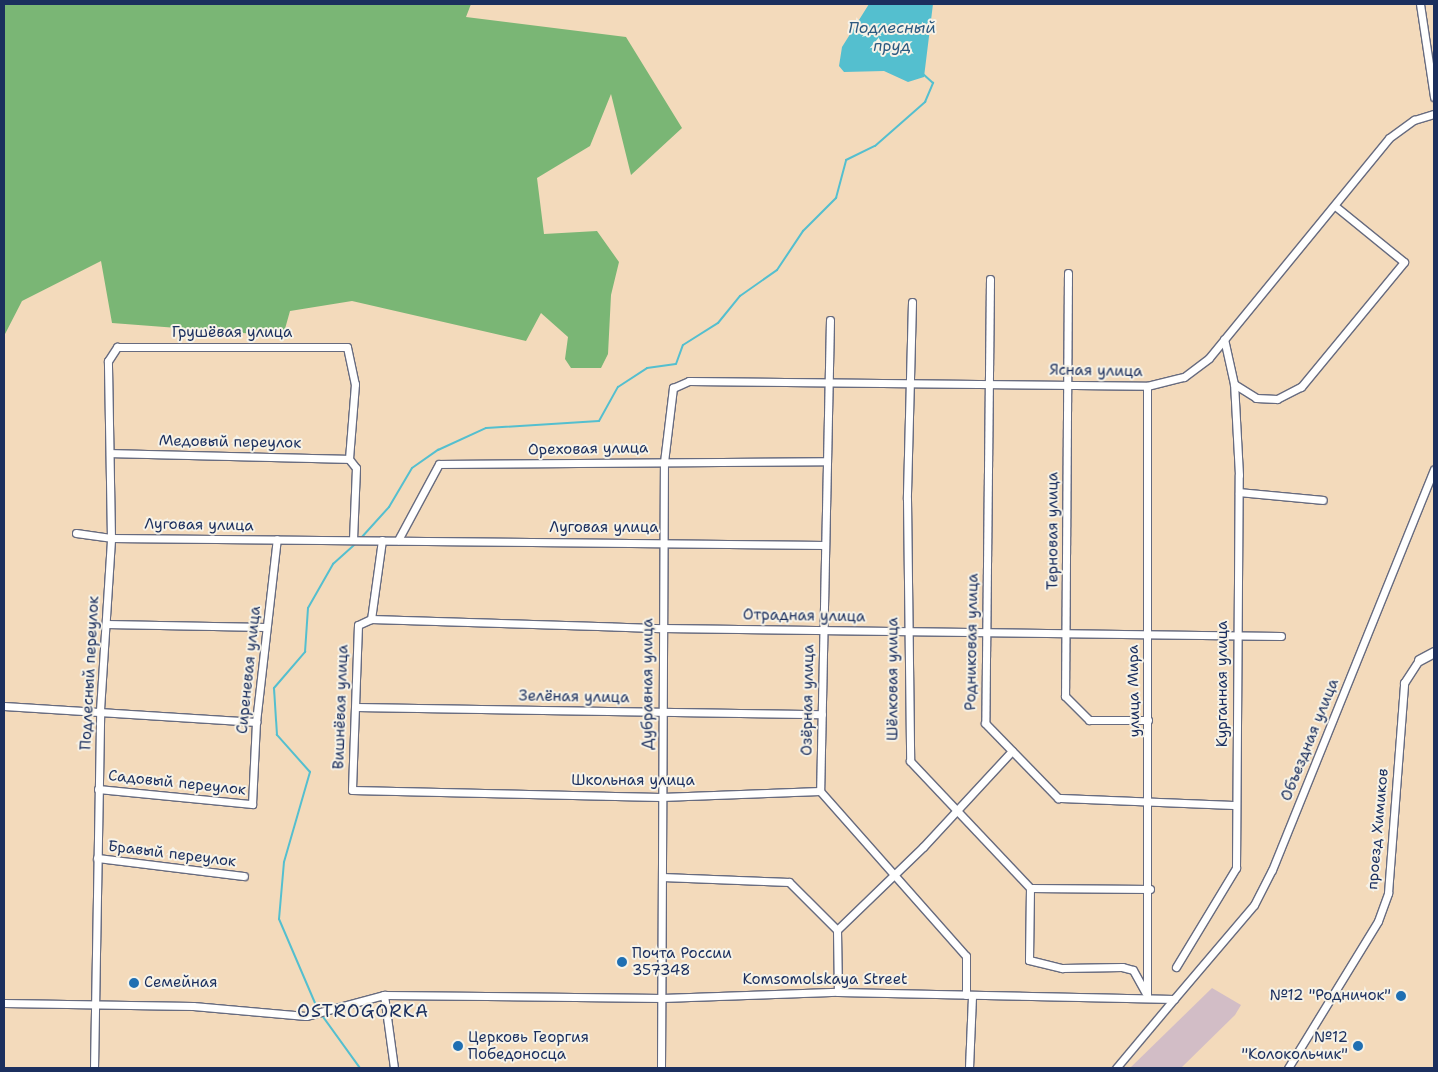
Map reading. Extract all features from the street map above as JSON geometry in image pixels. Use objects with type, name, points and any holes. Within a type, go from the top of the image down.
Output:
[{"type":"street","points":[[1420,4],[1434,97]]},
{"type":"street","name":"Ясная улица","points":[[689,381],[827,383],[992,382],[1147,386],[1184,377],[1209,358],[1389,138],[1414,120],[1434,114]]},
{"type":"street","points":[[1234,384],[1256,398],[1277,399],[1301,387],[1404,262],[1335,206]]},
{"type":"street","name":"Терновая улица","points":[[1068,273],[1065,696],[1090,720],[1148,720]]},
{"type":"street","name":"Родниковая улица","points":[[990,279],[992,382],[985,723],[1058,798],[1236,805]]},
{"type":"street","name":"Шёлковая улица","points":[[912,302],[907,630],[910,761],[1030,888]]},
{"type":"street","name":"Озёрная улица","points":[[820,791],[825,545],[824,461],[830,320]]},
{"type":"street","name":"Курганная улица","points":[[1176,967],[1236,868],[1236,634],[1239,492],[1234,384],[1224,339]]},
{"type":"street","name":"Грушёвая улица","points":[[117,347],[348,347],[355,384],[349,459]]},
{"type":"street","name":"Подлесный переулок","points":[[94,1068],[100,710],[111,538],[108,361],[117,347]]},
{"type":"street","name":"Дубравная улица","points":[[661,1068],[664,462],[670,395],[673,388],[689,381]]},
{"type":"street","name":"улица Мира","points":[[1147,386],[1150,888],[1147,996]]},
{"type":"street","name":"Медовый переулок","points":[[110,453],[349,459]]},
{"type":"street","points":[[349,459],[356,468],[353,540]]},
{"type":"street","name":"Ореховая улица","points":[[398,540],[439,464],[824,461]]},
{"type":"street","name":"Объездная улица","points":[[1116,1068],[1254,906],[1272,870],[1434,468]]},
{"type":"street","points":[[1239,492],[1323,500]]},
{"type":"street","name":"Луговая улица","points":[[76,533],[111,538],[825,545]]},
{"type":"street","name":"Сиреневая улица","points":[[252,804],[256,722],[277,539]]},
{"type":"street","points":[[371,619],[382,540]]},
{"type":"street","name":"Отрадная улица","points":[[371,619],[662,628],[1281,636]]},
{"type":"street","name":"Вишнёвая улица","points":[[371,619],[358,625],[352,790],[445,793]]},
{"type":"street","points":[[106,624],[266,627]]},
{"type":"street","points":[[1419,660],[1434,652]]},
{"type":"street","name":"проезд Химиков","points":[[1288,1068],[1378,921],[1388,893],[1404,683],[1419,660]]},
{"type":"street","points":[[4,706],[100,710],[256,722]]},
{"type":"street","name":"Зелёная улица","points":[[356,707],[822,714]]},
{"type":"street","points":[[837,930],[957,811],[1012,751]]},
{"type":"street","name":"Садовый переулок","points":[[98,789],[252,804]]},
{"type":"street","points":[[820,791],[966,956],[969,995],[969,1068]]},
{"type":"street","name":"Школьная улица","points":[[445,793],[661,797],[820,791]]},
{"type":"street","name":"Бравый переулок","points":[[97,858],[244,876]]},
{"type":"street","points":[[662,877],[789,882],[837,930],[838,992]]},
{"type":"street","points":[[1147,996],[1133,970],[1122,967],[1062,968],[1029,960],[1030,888],[1150,888]]},
{"type":"street","name":"Komsomolskaya Street","points":[[95,1004],[193,1006],[306,1016],[384,995],[662,998],[838,992],[1147,996],[1174,999]]},
{"type":"street","points":[[384,995],[394,1068]]},
{"type":"street","points":[[4,1003],[95,1004]]},
{"type":"shaded area","points":[[1212,988],[1241,1005],[1235,1015],[1181,1068],[1130,1068]]},
{"type":"green space","points":[[4,4],[471,4],[466,17],[626,37],[682,128],[631,175],[611,94],[590,146],[537,178],[544,234],[597,231],[619,262],[611,295],[608,354],[601,368],[571,368],[565,359],[568,337],[541,313],[526,341],[352,301],[290,311],[283,336],[112,323],[101,261],[22,301],[4,336]]},
{"type":"water","name":"Подлесный пруд","points":[[869,4],[933,4],[924,77],[908,82],[884,71],[844,72],[839,66],[842,47]]},
{"type":"waterway","points":[[361,538],[389,507],[412,468],[438,450],[486,428],[599,421],[618,387],[647,368],[676,364],[683,345],[718,323],[740,296],[777,270],[803,231],[836,198],[846,160],[875,146],[925,102],[933,83],[923,74]]},
{"type":"waterway","points":[[318,1010],[279,919],[284,862],[310,772],[277,735],[274,688],[305,652],[308,608],[333,564],[356,543]]},
{"type":"waterway","points":[[321,1014],[360,1068]]},
{"type":"place","name":"Почта России 357348","points":[[622,962]]},
{"type":"place","name":"Семейная","points":[[134,983]]},
{"type":"place","name":"№12 \"Родничок\"","points":[[1401,996]]},
{"type":"place","name":"Церковь Георгия Победоносца","points":[[458,1046]]},
{"type":"place","name":"№12 \"Колокольчик\"","points":[[1358,1046]]},
{"type":"district","name":"OSTROGORKA","points":[[363,1011]]}]
